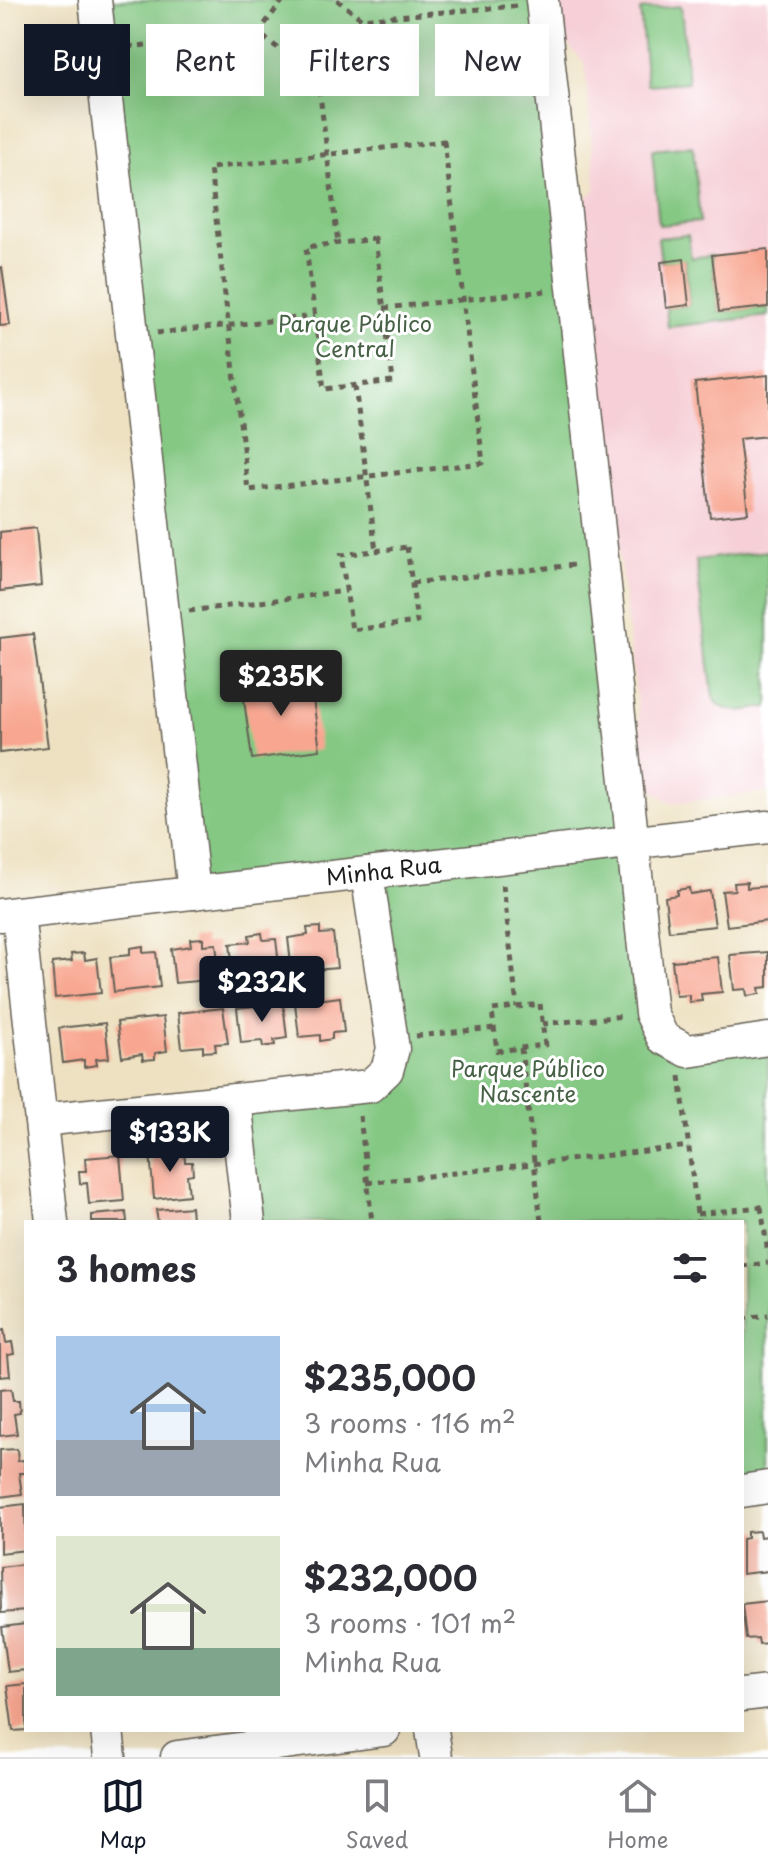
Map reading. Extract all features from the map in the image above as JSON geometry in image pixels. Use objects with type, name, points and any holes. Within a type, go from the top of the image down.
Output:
[{"type":"street","points":[[95,0],[97,24]]},
{"type":"street","points":[[542,2],[651,1013],[663,1038],[688,1051],[768,1039]]},
{"type":"street","points":[[105,96],[194,893]]},
{"type":"street","name":"Minha Rua","points":[[9,914],[768,827]]},
{"type":"street","points":[[41,1120],[370,1086],[387,1070],[393,1049],[367,873]]},
{"type":"street","points":[[9,914],[41,1120],[52,1220]]},
{"type":"street","points":[[235,1100],[249,1220]]},
{"type":"street","points":[[744,1491],[768,1487]]},
{"type":"street","points":[[744,1695],[768,1692]]},
{"type":"street","points":[[107,1732],[110,1757]]},
{"type":"street","points":[[177,1757],[369,1732]]},
{"type":"street","points":[[432,1732],[436,1757]]},
{"type":"path","points":[[264,25],[283,0]]},
{"type":"path","points":[[337,0],[362,19],[542,2]]},
{"type":"path","points":[[358,24],[362,19]]},
{"type":"path","points":[[320,96],[338,243]]},
{"type":"path","points":[[444,141],[483,463],[248,490],[210,168],[327,155],[444,141]]},
{"type":"path","points":[[375,239],[393,381],[324,389],[306,247],[338,243],[375,239]]},
{"type":"path","points":[[384,308],[573,288]]},
{"type":"path","points":[[132,335],[315,316]]},
{"type":"path","points":[[355,386],[376,551]]},
{"type":"path","points":[[407,547],[417,622],[352,630],[341,555],[376,551],[407,547]]},
{"type":"path","points":[[412,583],[603,561]]},
{"type":"path","points":[[163,615],[346,591]]},
{"type":"path","points":[[499,858],[517,1007]]},
{"type":"path","points":[[540,1004],[545,1045],[497,1051],[492,1010],[517,1007],[540,1004]]},
{"type":"path","points":[[542,1024],[651,1013]]},
{"type":"path","points":[[391,1038],[494,1028]]},
{"type":"path","points":[[676,1045],[698,1220]]},
{"type":"path","points":[[521,1048],[541,1220]]},
{"type":"path","points":[[357,1088],[372,1220]]},
{"type":"path","points":[[367,1183],[689,1146]]},
{"type":"path","points":[[697,1214],[764,1207],[768,1253]]},
{"type":"path","points":[[744,1266],[768,1263]]},
{"type":"path","points":[[744,1318],[768,1315]]},
{"type":"shaded area","points":[[560,0],[768,0],[768,792],[671,803],[647,786],[577,208],[596,188],[585,64],[565,41]]},
{"type":"green space","name":"Parque Público Central","points":[[95,0],[542,0],[545,24],[435,24],[435,96],[549,96],[549,60],[663,1038],[768,1036],[768,1487],[744,1491],[744,1220],[249,1220],[235,1100],[387,1070],[367,873],[194,893],[106,96],[130,96],[130,24],[98,24]]},
{"type":"green space","points":[[681,6],[688,82],[647,85],[640,10]]},
{"type":"green space","points":[[693,146],[700,222],[659,225],[652,150]]},
{"type":"green space","points":[[688,235],[691,258],[712,255],[719,312],[768,307],[768,316],[668,327],[666,308],[689,305],[685,260],[661,262],[658,238]]},
{"type":"green space","points":[[768,551],[768,707],[730,710],[718,704],[713,697],[696,560]]},
{"type":"building","points":[[768,249],[768,307],[719,312],[712,255]]},
{"type":"building","points":[[684,259],[689,305],[666,308],[661,262]]},
{"type":"building","points":[[0,268],[10,325],[0,326]]},
{"type":"building","points":[[768,375],[768,436],[739,439],[748,513],[710,517],[695,383]]},
{"type":"building","points":[[36,528],[41,586],[0,591],[0,532]]},
{"type":"building","points":[[33,634],[48,747],[0,753],[0,638]]},
{"type":"building","points":[[310,677],[320,750],[252,759],[242,685]]},
{"type":"building","points":[[747,882],[747,888],[768,886],[768,921],[727,926],[722,891],[735,890],[734,883]]},
{"type":"building","points":[[689,888],[690,894],[710,891],[715,926],[669,931],[665,897]]},
{"type":"building","points":[[320,927],[320,934],[333,933],[337,968],[292,972],[288,938],[308,935],[307,928]]},
{"type":"building","points":[[262,933],[263,940],[276,939],[280,974],[234,979],[230,944],[250,942],[249,935]]},
{"type":"building","points":[[203,938],[203,945],[216,944],[220,979],[175,983],[171,949],[191,946],[190,939]]},
{"type":"building","points":[[143,946],[143,953],[156,952],[160,987],[114,992],[110,957],[130,955],[130,948]]},
{"type":"building","points":[[768,952],[768,987],[759,988],[760,994],[747,996],[746,989],[734,990],[730,955]]},
{"type":"building","points":[[84,953],[85,960],[97,958],[101,993],[55,998],[52,963],[72,961],[71,954]]},
{"type":"building","points":[[718,957],[722,992],[701,994],[702,1001],[689,1002],[689,995],[676,996],[672,961]]},
{"type":"building","points":[[340,997],[344,1032],[332,1033],[332,1039],[320,1041],[320,1035],[299,1037],[295,1003]]},
{"type":"building","points":[[283,1003],[287,1038],[274,1040],[275,1045],[263,1047],[262,1041],[241,1043],[237,1008]]},
{"type":"building","points":[[223,1008],[228,1043],[215,1044],[216,1051],[203,1052],[203,1046],[182,1048],[178,1013]]},
{"type":"building","points":[[163,1017],[167,1051],[155,1053],[155,1059],[143,1060],[142,1054],[122,1057],[117,1022]]},
{"type":"building","points":[[105,1023],[109,1058],[96,1059],[97,1065],[84,1067],[84,1060],[63,1063],[59,1028]]},
{"type":"building","points":[[184,1150],[185,1162],[192,1162],[193,1174],[187,1175],[189,1195],[154,1199],[150,1153]]},
{"type":"building","points":[[120,1155],[124,1201],[89,1204],[87,1183],[80,1184],[79,1171],[86,1171],[85,1158]]},
{"type":"building","points":[[191,1207],[192,1219],[198,1220],[158,1220],[156,1210]]},
{"type":"building","points":[[126,1212],[127,1220],[92,1220],[92,1215]]},
{"type":"building","points":[[4,1330],[6,1343],[12,1342],[14,1354],[8,1355],[10,1376],[0,1377],[0,1331]]},
{"type":"building","points":[[11,1389],[13,1401],[19,1401],[20,1413],[14,1414],[17,1434],[0,1436],[0,1390]]},
{"type":"building","points":[[17,1449],[18,1461],[24,1460],[24,1473],[19,1473],[22,1494],[0,1497],[0,1450]]},
{"type":"building","points":[[24,1504],[24,1550],[0,1553],[0,1507]]},
{"type":"building","points":[[759,1531],[760,1537],[768,1536],[768,1571],[744,1574],[744,1539],[747,1538],[747,1532]]},
{"type":"building","points":[[24,1564],[24,1611],[1,1613],[0,1567]]},
{"type":"building","points":[[768,1601],[768,1643],[759,1644],[758,1638],[746,1639],[744,1604]]},
{"type":"building","points":[[24,1624],[24,1670],[8,1672],[2,1627]]},
{"type":"building","points":[[24,1684],[24,1730],[13,1731],[7,1686]]},
{"type":"park label","name":"Parque Público Nascente","points":[[528,1082]]}]
